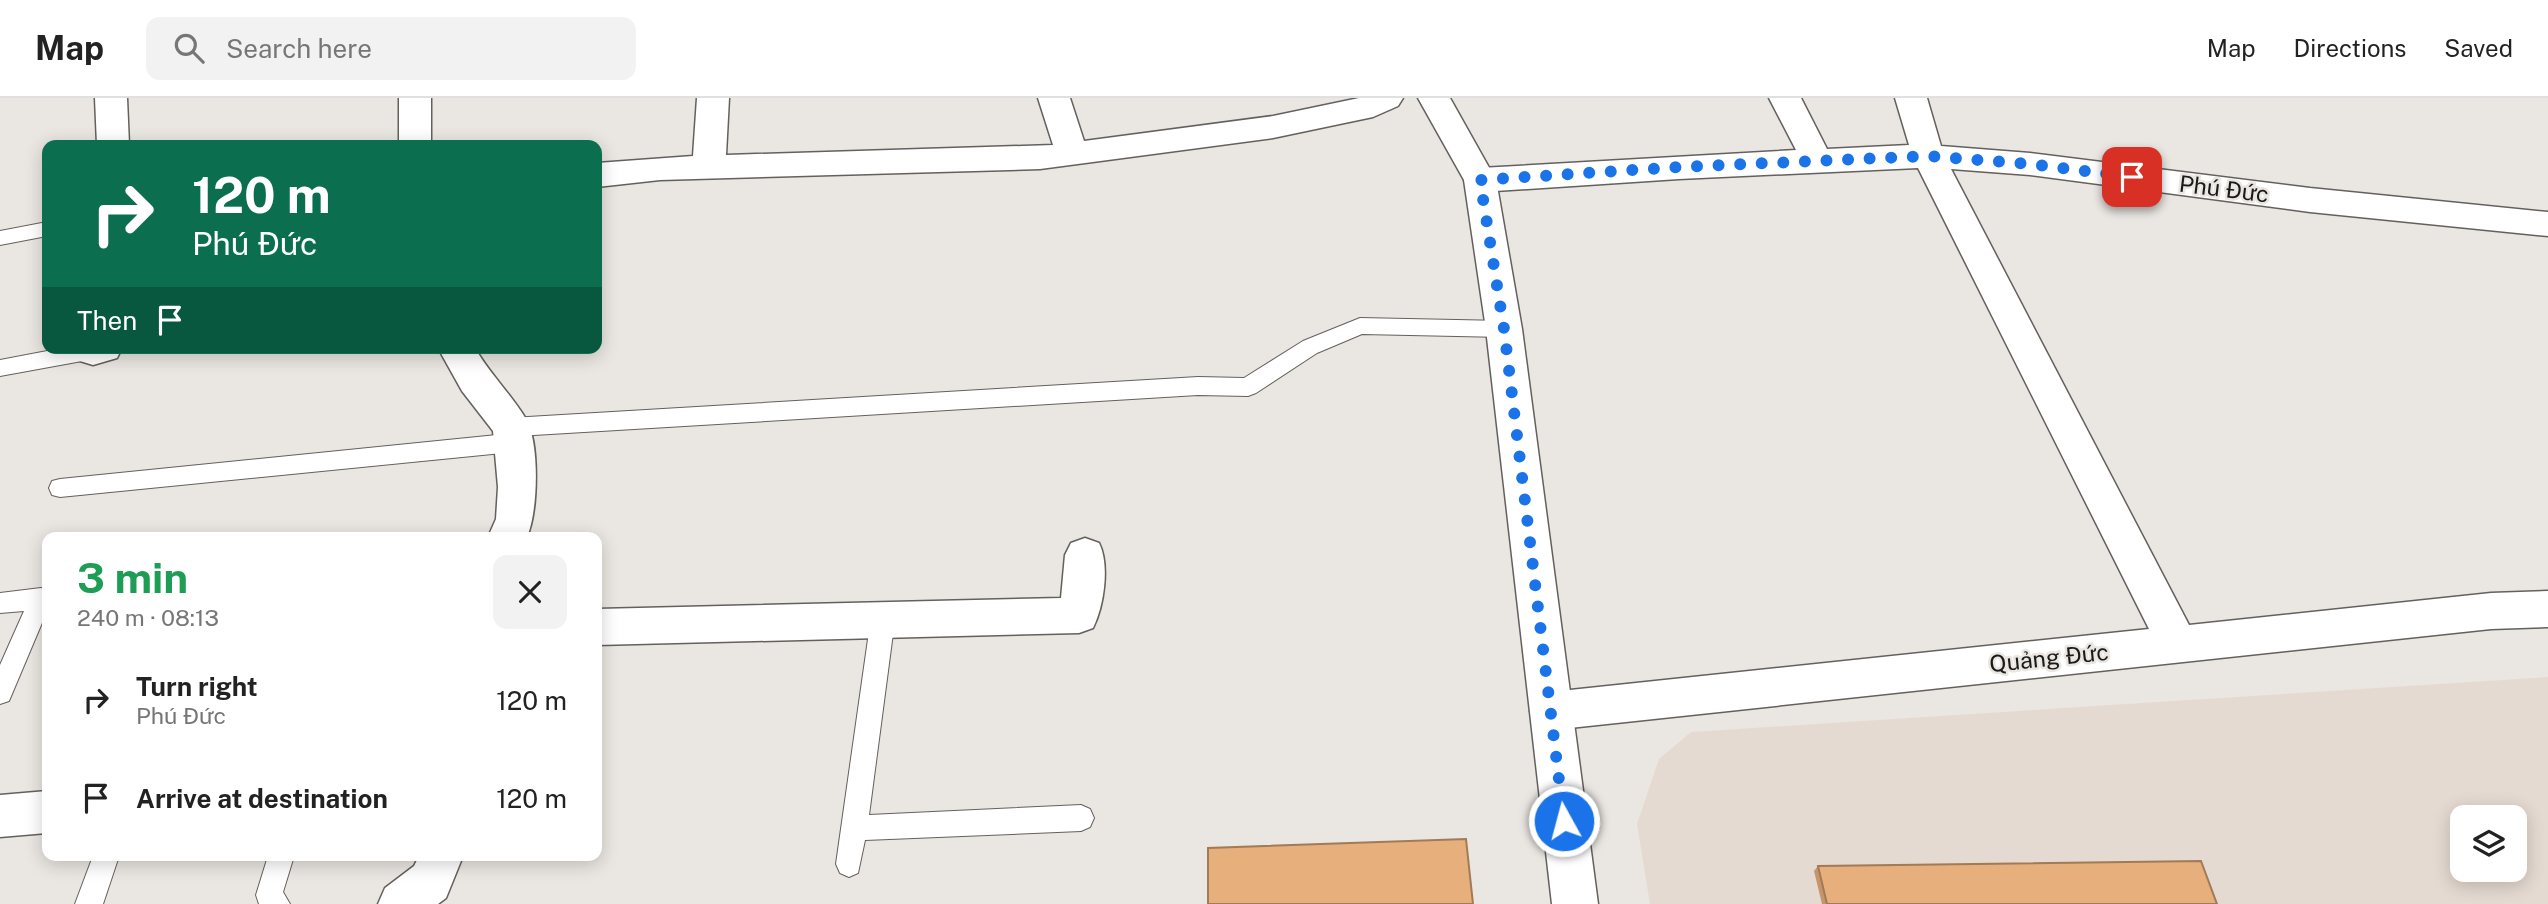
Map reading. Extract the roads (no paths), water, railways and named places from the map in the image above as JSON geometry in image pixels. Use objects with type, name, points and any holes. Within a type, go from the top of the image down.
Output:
[{"type":"street","points":[[111,98],[113,140]]},
{"type":"street","points":[[415,98],[415,140]]},
{"type":"street","points":[[709,167],[713,98]]},
{"type":"street","points":[[1054,98],[1072,154]]},
{"type":"street","points":[[602,174],[660,168],[1040,158],[1273,127],[1362,109],[1387,98]]},
{"type":"street","points":[[1434,98],[1480,180],[1504,329],[1575,904]]},
{"type":"street","points":[[1785,98],[1818,162]]},
{"type":"street","points":[[1911,98],[1928,156],[2178,644]]},
{"type":"street","name":"Phú Đức","points":[[1480,180],[1679,167],[1928,156],[2030,164],[2310,200],[2548,224]]},
{"type":"street","points":[[459,354],[511,435],[517,487],[515,519],[510,532]]},
{"type":"street","points":[[602,627],[1079,615],[1085,555]]},
{"type":"street","name":"Quảng Đức","points":[[1551,711],[2491,611],[2548,609]]},
{"type":"street","points":[[0,816],[42,812]]},
{"type":"street","points":[[401,904],[430,882],[439,861]]},
{"type":"lane","points":[[0,238],[42,230]]},
{"type":"lane","points":[[60,488],[511,435],[1184,387],[1248,387],[1310,347],[1360,326],[1504,329]]},
{"type":"lane","points":[[0,368],[71,354]]},
{"type":"lane","points":[[0,603],[41,598],[0,693]]},
{"type":"lane","points":[[849,864],[883,618]]},
{"type":"lane","points":[[854,828],[1082,818]]},
{"type":"lane","points":[[89,904],[104,861]]},
{"type":"lane","points":[[275,904],[269,895],[279,861]]}]
